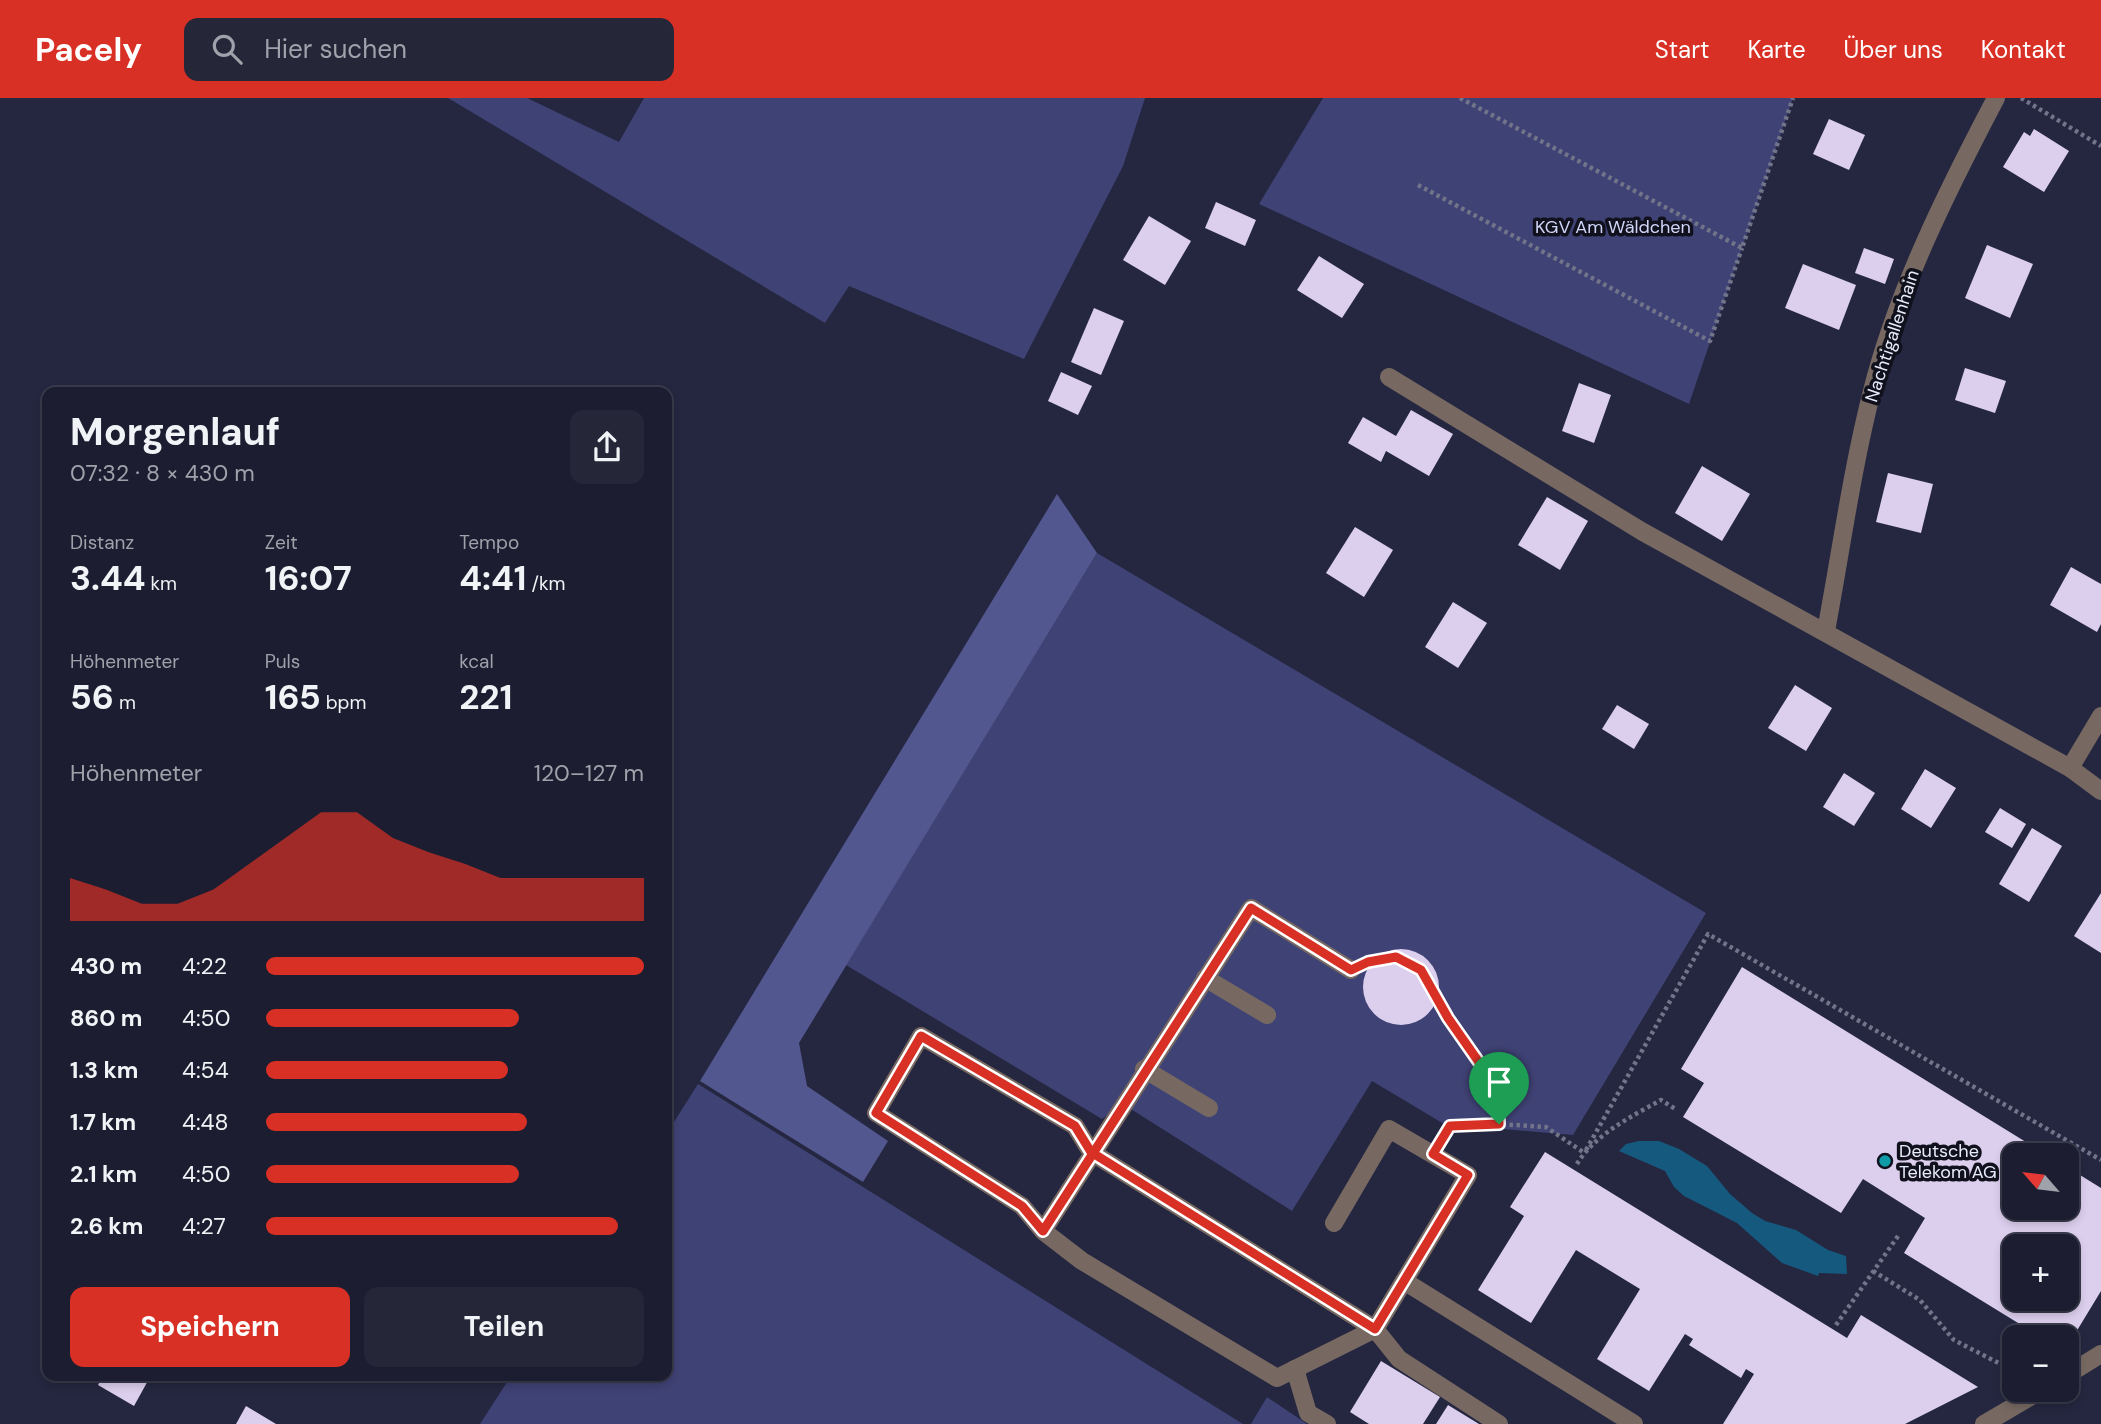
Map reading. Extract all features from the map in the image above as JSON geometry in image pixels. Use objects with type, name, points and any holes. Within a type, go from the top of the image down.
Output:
[{"type":"street","name":"Nachtigallenhain","points":[[1825,631],[1872,390],[1918,258],[1957,169],[1996,98]]},
{"type":"street","points":[[1389,377],[1643,532],[2070,768],[2101,791]]},
{"type":"street","points":[[2070,768],[2101,716]]},
{"type":"street","points":[[1043,1231],[1144,1069],[1251,908],[1351,970]]},
{"type":"street","points":[[1205,978],[1267,1014]]},
{"type":"street","points":[[1334,1223],[1389,1129],[1468,1175],[1375,1329],[1277,1378],[1082,1261],[1043,1231],[1022,1206],[876,1113],[921,1036],[1075,1126],[1091,1152],[1375,1329],[1399,1359],[1499,1424]]},
{"type":"street","points":[[1144,1069],[1209,1108]]},
{"type":"street","points":[[1404,1282],[1634,1424]]},
{"type":"street","points":[[2079,1368],[2101,1354]]},
{"type":"street","points":[[1295,1369],[1308,1413],[1327,1424]]},
{"type":"street","points":[[1984,1424],[2022,1402]]},
{"type":"path","points":[[1460,98],[1742,247]]},
{"type":"path","points":[[1418,185],[1710,341],[1793,98]]},
{"type":"path","points":[[2021,98],[2101,146]]},
{"type":"path","points":[[1577,1164],[1708,934],[2101,1160]]},
{"type":"path","points":[[1351,970],[1368,962],[1396,957],[1421,970],[1448,1018],[1483,1068],[1498,1102],[1499,1124]]},
{"type":"path","points":[[1585,1151],[1626,1119],[1661,1100],[1677,1110]]},
{"type":"path","points":[[1433,1154],[1450,1126],[1499,1124],[1546,1127],[1585,1151]]},
{"type":"path","points":[[1836,1325],[1898,1236]]},
{"type":"path","points":[[1873,1272],[1920,1300],[1954,1340],[2002,1365]]},
{"type":"green space","points":[[448,98],[527,98],[619,142],[644,98],[1145,98],[1123,166],[1024,359],[849,286],[825,323]]},
{"type":"green space","name":"KGV Am Wäldchen","points":[[1323,98],[1793,98],[1689,404],[1259,204]]},
{"type":"green space","points":[[1097,553],[1706,913],[1573,1135],[1444,1124],[1372,1081],[1292,1211],[1123,1104],[1102,1119],[846,965]]},
{"type":"green space","points":[[698,1084],[1243,1424],[480,1424],[508,1381],[672,1381],[672,1125]]},
{"type":"green space","points":[[1267,1397],[1307,1424],[1251,1424]]},
{"type":"shaded area","points":[[1057,494],[1097,553],[799,1043],[807,1086],[888,1141],[863,1182],[700,1081]]},
{"type":"shaded area","points":[[1659,1141],[1679,1149],[1707,1166],[1730,1194],[1752,1213],[1765,1221],[1796,1230],[1828,1250],[1846,1256],[1847,1274],[1819,1273],[1818,1276],[1782,1263],[1737,1223],[1684,1196],[1674,1187],[1665,1171],[1619,1151],[1626,1144]]},
{"type":"building","points":[[1829,119],[1865,135],[1849,170],[1813,154]]},
{"type":"building","points":[[2034,129],[2069,151],[2044,192],[2003,167],[2024,132],[2030,136]]},
{"type":"building","points":[[1216,202],[1256,220],[1245,246],[1205,228]]},
{"type":"building","points":[[1149,216],[1191,241],[1165,285],[1123,260]]},
{"type":"building","points":[[1987,245],[2033,264],[2010,318],[1965,298]]},
{"type":"building","points":[[1864,248],[1894,259],[1885,284],[1855,273]]},
{"type":"building","points":[[1319,256],[1364,284],[1342,318],[1297,290]]},
{"type":"building","points":[[1803,264],[1856,285],[1839,330],[1785,308]]},
{"type":"building","points":[[1094,308],[1124,321],[1101,375],[1071,362]]},
{"type":"building","points":[[1965,368],[2006,381],[1995,413],[1955,400]]},
{"type":"building","points":[[1061,372],[1092,386],[1078,415],[1048,401]]},
{"type":"building","points":[[1579,383],[1611,395],[1594,443],[1562,431]]},
{"type":"building","points":[[1411,410],[1453,434],[1429,476],[1386,451],[1381,462],[1348,443],[1363,417],[1396,436]]},
{"type":"building","points":[[1702,466],[1750,494],[1722,541],[1675,513]]},
{"type":"building","points":[[1888,473],[1933,484],[1921,533],[1876,522]]},
{"type":"building","points":[[1547,497],[1588,521],[1560,570],[1518,545]]},
{"type":"building","points":[[1355,527],[1393,550],[1364,597],[1326,573]]},
{"type":"building","points":[[2071,567],[2101,584],[2101,624],[2097,632],[2050,605]]},
{"type":"building","points":[[1453,602],[1487,623],[1458,668],[1425,647]]},
{"type":"building","points":[[1795,685],[1832,708],[1806,751],[1768,728]]},
{"type":"building","points":[[1617,705],[1649,724],[1634,749],[1602,729]]},
{"type":"building","points":[[1925,769],[1956,788],[1931,828],[1901,809]]},
{"type":"building","points":[[1844,773],[1875,793],[1854,826],[1823,807]]},
{"type":"building","points":[[2000,808],[2026,824],[2012,848],[1985,832]]},
{"type":"building","points":[[2032,828],[2062,846],[2029,902],[1999,884]]},
{"type":"building","points":[[2101,893],[2101,953],[2074,936]]},
{"type":"building","points":[[1401,949],[1416,952],[1428,960],[1436,972],[1439,987],[1436,1002],[1428,1014],[1416,1022],[1401,1025],[1386,1022],[1374,1014],[1366,1002],[1363,987],[1366,972],[1374,960],[1386,952]]},
{"type":"building","name":"Deutsche Telekom AG","points":[[1742,967],[2028,1143],[2002,1143],[2002,1220],[2079,1220],[2079,1174],[2101,1188],[2101,1291],[2079,1327],[2079,1325],[2021,1325],[1904,1253],[1925,1218],[1863,1179],[1841,1213],[1683,1117],[1704,1083],[1681,1069]]},
{"type":"building","points":[[1545,1152],[1847,1338],[1861,1315],[1978,1387],[1905,1424],[1723,1424],[1754,1374],[1746,1369],[1741,1378],[1689,1345],[1693,1339],[1685,1334],[1649,1391],[1597,1359],[1640,1289],[1576,1250],[1531,1323],[1478,1290],[1524,1216],[1510,1207]]},
{"type":"building","points":[[1381,1361],[1440,1397],[1423,1424],[1369,1424],[1350,1412]]},
{"type":"building","points":[[100,1381],[148,1381],[134,1406],[98,1385]]},
{"type":"building","points":[[1448,1405],[1479,1424],[1436,1424]]},
{"type":"building","points":[[246,1406],[276,1424],[236,1424]]},
{"type":"place","name":"Deutsche Telekom AG","points":[[1885,1161]]},
{"type":"route","points":[[1499,1124],[1450,1126],[1433,1154],[1468,1175],[1375,1329],[1091,1152],[1075,1126],[921,1036],[876,1113],[1022,1206],[1043,1231],[1091,1152],[1251,908],[1351,970],[1368,962],[1396,957],[1421,970],[1432,993],[1483,1068],[1498,1102],[1499,1124]]}]
